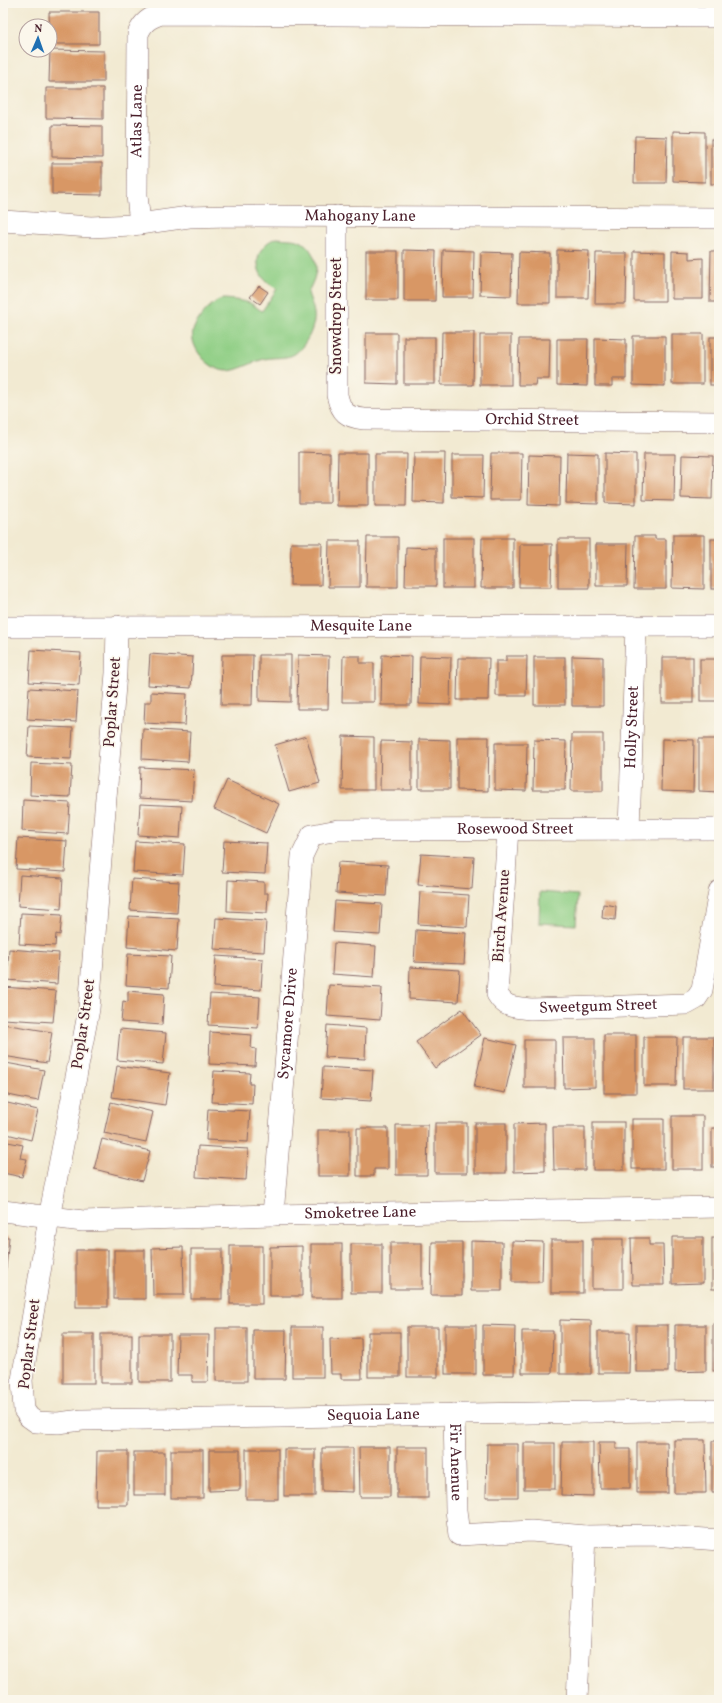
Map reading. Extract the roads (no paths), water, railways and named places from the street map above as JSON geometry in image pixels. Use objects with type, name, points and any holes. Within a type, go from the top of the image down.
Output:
[{"type":"street","name":"Atlas Lane","points":[[140,224],[137,195],[138,34],[146,20],[160,14],[719,17]]},
{"type":"street","name":"Mahogany Lane","points":[[3,221],[91,227],[140,224],[189,217],[215,216],[719,218]]},
{"type":"street","name":"Snowdrop Street","points":[[337,216],[337,395],[339,406],[346,414]]},
{"type":"street","name":"Orchid Street","points":[[346,414],[364,418],[719,422]]},
{"type":"street","name":"Poplar Street","points":[[29,1417],[24,1410],[22,1380],[49,1218],[89,1009],[116,673],[117,626]]},
{"type":"street","name":"Holly Street","points":[[629,829],[636,626]]},
{"type":"street","name":"Mesquite Lane","points":[[3,627],[719,626]]},
{"type":"street","name":"Birch Avenue","points":[[502,1001],[497,994],[508,829]]},
{"type":"street","name":"Rosewood Street","points":[[312,835],[338,830],[719,829]]},
{"type":"street","name":"Sycamore Drive","points":[[274,1215],[302,856],[312,835]]},
{"type":"street","name":"Sweetgum Street","points":[[502,1001],[508,1006],[531,1009],[687,1004],[696,999],[702,990],[719,891]]},
{"type":"street","name":"Smoketree Lane","points":[[3,1212],[83,1221],[274,1215],[719,1207]]},
{"type":"street","name":"Sequoia Lane","points":[[29,1417],[36,1422],[58,1423],[90,1420],[719,1410]]},
{"type":"street","name":"Fir Anenue","points":[[454,1414],[456,1510],[459,1535],[531,1531],[585,1536]]},
{"type":"street","points":[[577,1700],[585,1536],[652,1535],[719,1540]]}]
